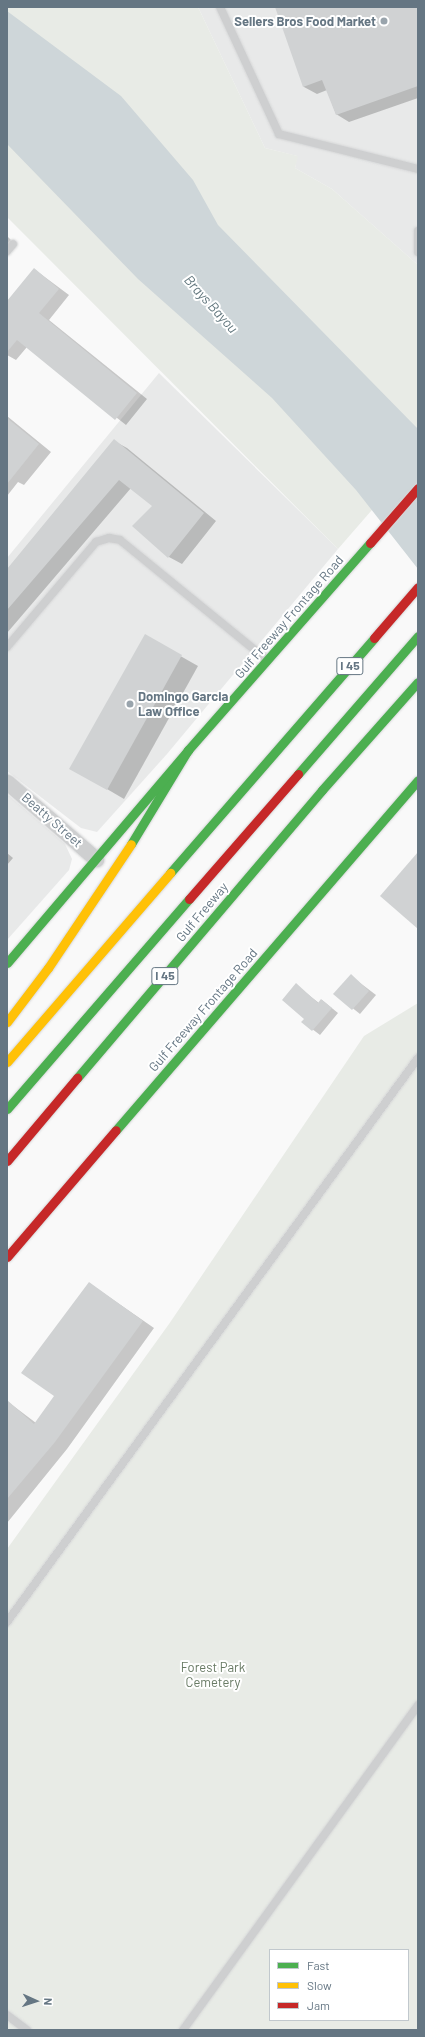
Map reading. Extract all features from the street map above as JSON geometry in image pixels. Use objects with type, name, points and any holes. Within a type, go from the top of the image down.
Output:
[{"type":"main road","name":"Gulf Freeway Frontage Road","points":[[7,963],[188,750],[418,488]]},
{"type":"main road","name":"I 45","points":[[7,1062],[418,587]]},
{"type":"main road","name":"Gulf Freeway","points":[[7,1109],[302,767],[418,636]]},
{"type":"main road","name":"Gulf Freeway","points":[[7,1161],[322,790],[418,682]]},
{"type":"main road","points":[[7,1022],[48,968],[146,823],[188,750]]},
{"type":"main road","name":"Gulf Freeway Frontage Road","points":[[7,1257],[418,780]]},
{"type":"street","name":"Beatty Street","points":[[7,782],[96,859]]},
{"type":"lane","points":[[220,7],[279,134],[418,169]]},
{"type":"lane","points":[[418,231],[418,252]]},
{"type":"lane","points":[[7,251],[13,244]]},
{"type":"lane","points":[[7,647],[96,542],[109,538],[120,540],[268,660]]},
{"type":"lane","points":[[7,1622],[418,1058]]},
{"type":"lane","points":[[183,2030],[418,1705]]},
{"type":"lane","points":[[7,2015],[27,2030]]},
{"type":"shaded area","points":[[198,7],[418,7],[418,265],[332,189],[295,168],[297,156],[265,148]]},
{"type":"shaded area","points":[[159,373],[338,549],[167,754],[97,832],[81,828],[7,771],[7,558]]},
{"type":"shaded area","points":[[7,794],[65,844],[72,859],[69,870],[7,940]]},
{"type":"green space","points":[[7,7],[198,7],[265,148],[298,156],[295,168],[332,189],[418,265],[418,457],[338,549],[7,217]]},
{"type":"green space","name":"Forest Park Cemetery","points":[[418,1003],[418,2030],[7,2030],[7,1549],[169,1324],[364,1036]]},
{"type":"water","name":"Brays Bayou","points":[[7,11],[121,96],[193,180],[218,225],[418,429],[418,569],[356,490],[272,398],[138,279],[7,144]]},
{"type":"building","points":[[275,7],[418,7],[418,86],[336,115],[322,80],[303,87]]},
{"type":"building","points":[[34,268],[59,289],[39,313],[137,393],[115,420],[17,340],[7,352],[7,301]]},
{"type":"building","points":[[7,418],[39,444],[7,484]]},
{"type":"building","points":[[114,439],[204,513],[168,558],[132,526],[152,506],[119,480],[7,610],[7,569]]},
{"type":"building","points":[[145,634],[182,655],[107,790],[69,769]]},
{"type":"building","points":[[418,852],[418,929],[380,896]]},
{"type":"building","points":[[351,974],[369,991],[352,1010],[333,994]]},
{"type":"building","points":[[296,983],[318,1003],[321,999],[332,1008],[312,1031],[301,1022],[304,1019],[282,1000]]},
{"type":"building","points":[[89,1282],[143,1321],[55,1442],[7,1499],[7,1400],[34,1424],[54,1396],[21,1373]]},
{"type":"traffic: fast","points":[[7,963],[188,750],[370,543]]},
{"type":"traffic: fast","points":[[298,774],[418,636]]},
{"type":"traffic: fast","points":[[170,873],[374,638]]},
{"type":"traffic: fast","points":[[77,1078],[322,790],[418,682]]},
{"type":"traffic: fast","points":[[131,844],[188,750]]},
{"type":"traffic: fast","points":[[116,1130],[418,780]]},
{"type":"traffic: fast","points":[[7,1109],[189,899]]},
{"type":"traffic: slow","points":[[7,1022],[48,968],[131,844]]},
{"type":"traffic: slow","points":[[7,1062],[170,873]]},
{"type":"traffic: jam","points":[[370,543],[418,488]]},
{"type":"traffic: jam","points":[[374,638],[418,587]]},
{"type":"traffic: jam","points":[[189,899],[298,774]]},
{"type":"traffic: jam","points":[[7,1161],[77,1078]]},
{"type":"traffic: jam","points":[[7,1257],[116,1130]]},
{"type":"place","name":"Sellers Bros Food Market","points":[[384,21]]},
{"type":"place","name":"Domingo Garcia Law Office","points":[[130,704]]}]
